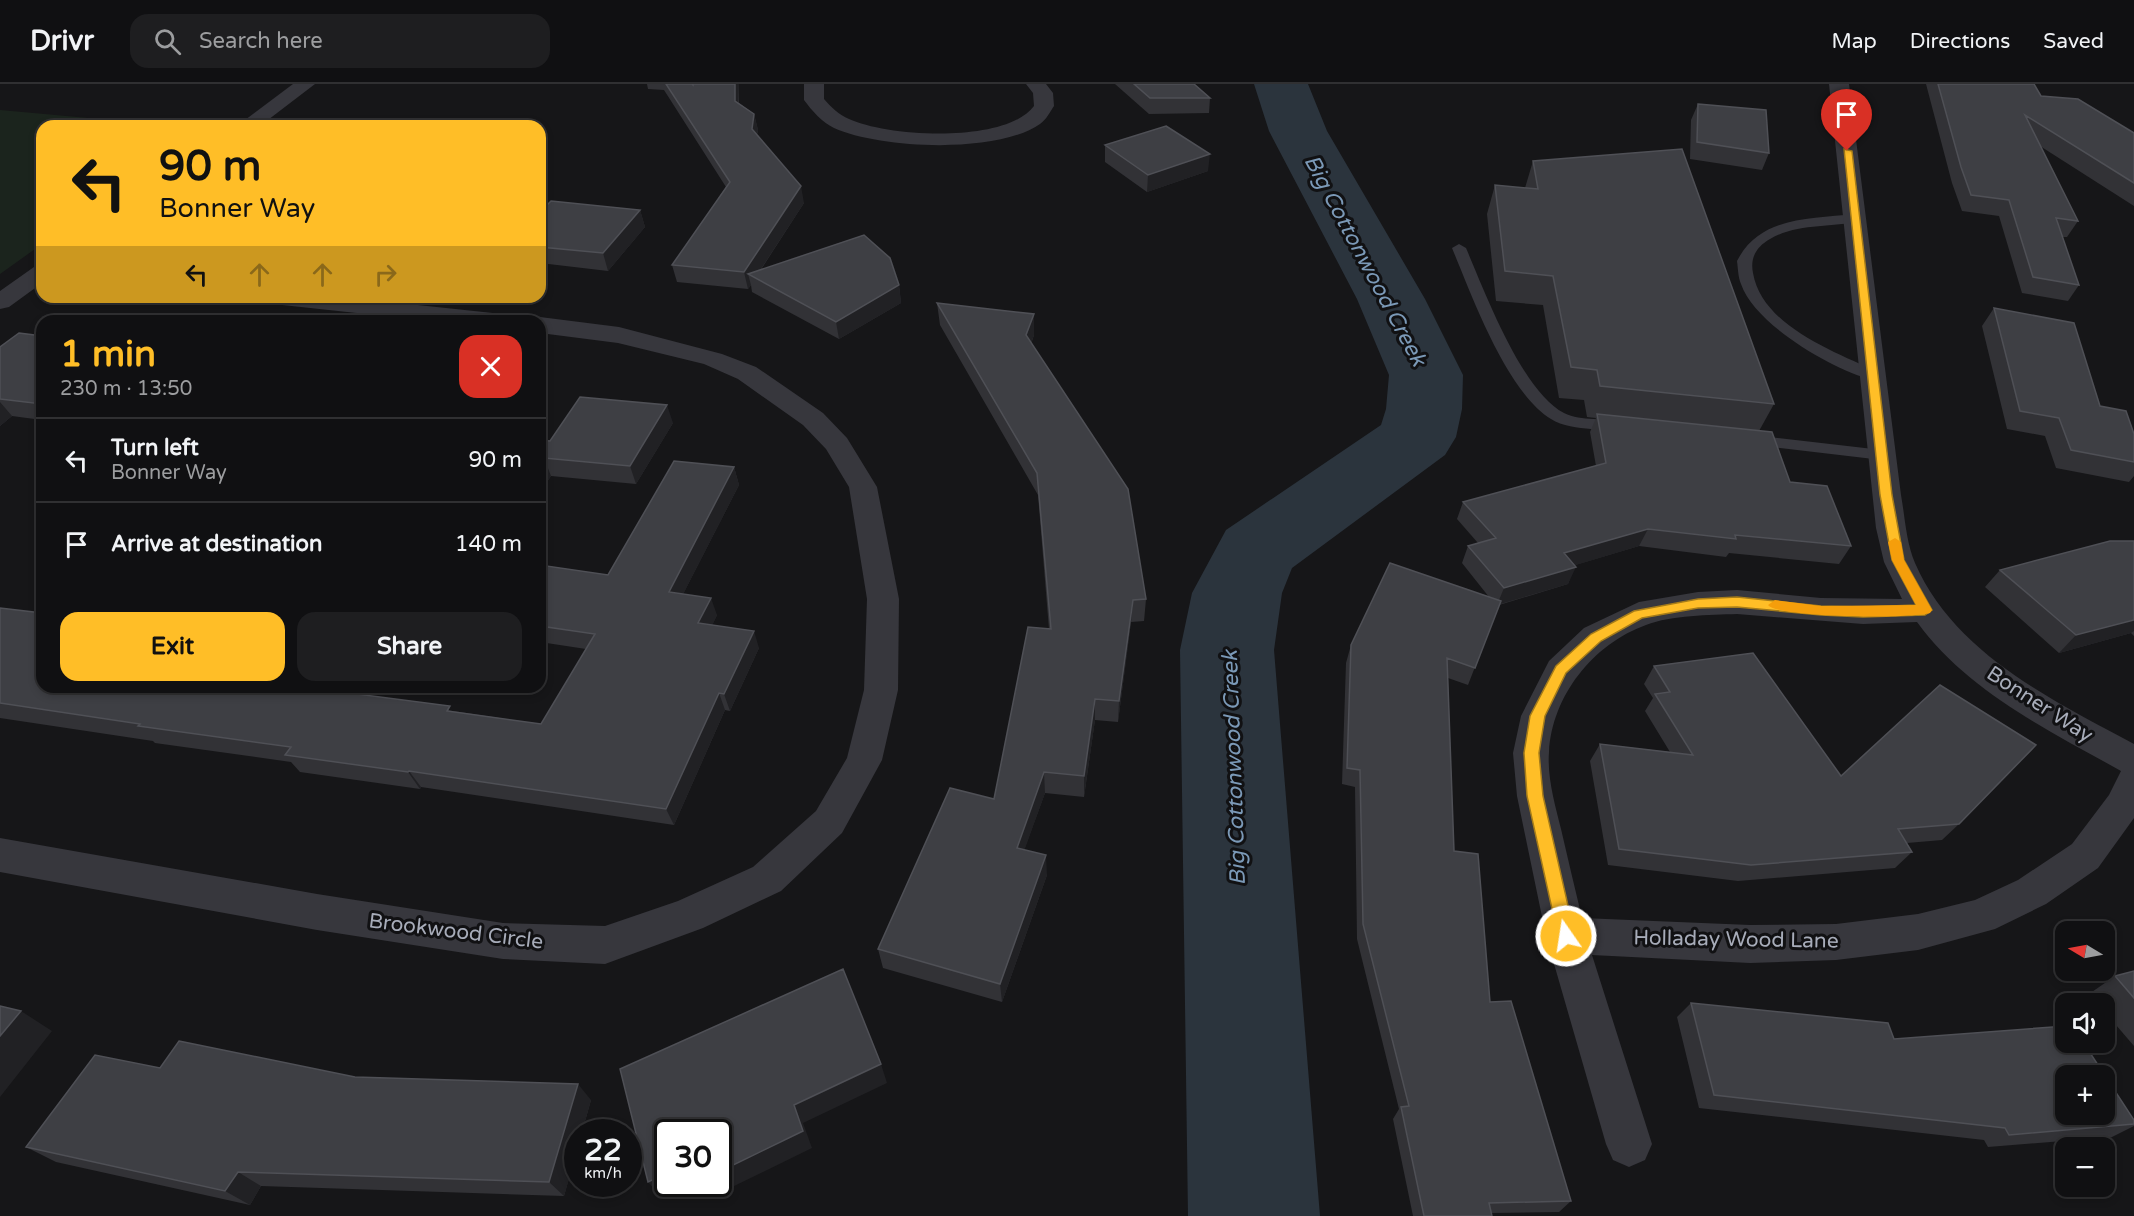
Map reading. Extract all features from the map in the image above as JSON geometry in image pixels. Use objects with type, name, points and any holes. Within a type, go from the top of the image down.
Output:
[{"type":"street","points":[[255,120],[305,84]]},
{"type":"street","points":[[814,84],[814,100],[840,123],[863,131],[892,136],[933,138],[982,136],[1014,130],[1034,120],[1044,106],[1043,93],[1036,84]]},
{"type":"street","name":"Bonner Way","points":[[1839,84],[1886,495],[1898,560],[1925,610],[1993,677],[2043,711],[2134,761]]},
{"type":"street","points":[[0,302],[36,277]]},
{"type":"street","points":[[330,303],[445,315]]},
{"type":"street","name":"Brookwood Circle","points":[[0,855],[317,912],[503,941],[605,945],[689,915],[766,879],[829,822],[864,760],[881,690],[883,599],[863,487],[837,444],[813,419],[747,373],[713,359],[619,335],[546,326]]},
{"type":"street","points":[[1629,1144],[1566,936],[1535,796],[1531,753],[1538,716],[1561,670],[1596,637],[1639,614],[1698,604],[1737,602],[1863,612],[1925,610]]},
{"type":"street","name":"Holladay Wood Lane","points":[[1566,936],[1750,944],[1836,942],[1918,932],[1981,916],[2032,892],[2085,856],[2122,806],[2134,781]]},
{"type":"lane","points":[[1855,218],[1799,225],[1771,233],[1755,244],[1744,261],[1748,285],[1769,315],[1805,344],[1873,375]]},
{"type":"lane","points":[[1459,248],[1486,313],[1529,388],[1556,415],[1586,424],[1637,427]]},
{"type":"lane","points":[[1730,438],[1882,455]]},
{"type":"shaded area","points":[[0,110],[110,120],[36,120],[36,248],[0,274]]},
{"type":"building","points":[[666,84],[735,84],[735,101],[754,114],[752,129],[801,186],[744,272],[672,265],[730,182]]},
{"type":"building","points":[[1134,84],[1194,84],[1210,98],[1150,98]]},
{"type":"building","points":[[1938,84],[2034,84],[2041,96],[2078,99],[2134,133],[2134,183],[2025,115],[2078,221],[2056,218],[2079,285],[2033,277],[2009,200],[1971,195]]},
{"type":"building","points":[[1698,104],[1766,110],[1769,153],[1697,142]]},
{"type":"building","points":[[1166,126],[1210,154],[1148,175],[1105,145]]},
{"type":"building","points":[[1682,149],[1774,404],[1600,386],[1597,370],[1571,367],[1553,276],[1505,271],[1495,185],[1538,189],[1533,161]]},
{"type":"building","points":[[551,201],[640,210],[603,253],[546,248],[546,206]]},
{"type":"building","points":[[864,235],[890,258],[899,285],[836,322],[748,274]]},
{"type":"building","points":[[937,303],[1034,314],[1026,335],[1128,489],[1146,599],[1133,600],[1119,701],[1095,699],[1084,776],[1044,772],[1017,848],[1046,855],[1000,984],[878,949],[950,788],[994,799],[1028,627],[1051,629],[1037,473]]},
{"type":"building","points":[[1994,308],[2074,323],[2100,406],[2126,411],[2134,434],[2134,462],[2071,450],[2059,418],[2020,411]]},
{"type":"building","points":[[19,333],[36,335],[36,403],[0,399],[0,347]]},
{"type":"building","points":[[580,397],[667,405],[630,466],[546,458],[546,441],[550,441]]},
{"type":"building","points":[[1597,414],[1772,432],[1790,482],[1827,486],[1851,546],[1735,535],[1736,539],[1648,529],[1564,553],[1576,567],[1504,588],[1468,546],[1496,538],[1463,502],[1606,463]]},
{"type":"building","points":[[674,461],[734,467],[669,592],[711,598],[698,623],[754,631],[724,694],[719,693],[666,809],[285,755],[291,747],[138,726],[140,724],[0,703],[0,608],[36,612],[36,693],[349,693],[450,706],[447,711],[541,724],[595,634],[546,627],[546,566],[608,575]]},
{"type":"building","points":[[2110,541],[2134,541],[2134,620],[2076,635],[2000,570]]},
{"type":"building","points":[[1390,563],[1501,601],[1475,668],[1447,658],[1454,851],[1478,854],[1490,1002],[1511,1001],[1571,1201],[1489,1203],[1492,1216],[1424,1216],[1401,1107],[1409,1106],[1363,924],[1360,770],[1347,768],[1351,645]]},
{"type":"building","points":[[1753,653],[1841,776],[1940,685],[2036,745],[1959,824],[1898,829],[1912,852],[1751,865],[1619,849],[1600,744],[1693,755],[1655,694],[1670,692],[1654,666]]},
{"type":"building","points":[[843,969],[881,1064],[794,1105],[803,1131],[732,1166],[732,1119],[654,1119],[654,1179],[648,1182],[642,1158],[642,1119],[632,1119],[620,1069]]},
{"type":"building","points":[[2134,971],[2134,998],[2115,976]]},
{"type":"building","points":[[1691,1003],[1888,1023],[1894,1039],[2055,1027],[2055,1053],[2090,1053],[2098,1065],[2055,1065],[2055,1125],[2115,1125],[2115,1091],[2134,1120],[2134,1124],[2009,1135],[2005,1128],[1714,1095]]},
{"type":"building","points":[[0,1006],[21,1011],[0,1036]]},
{"type":"building","points":[[179,1041],[355,1077],[578,1084],[568,1119],[564,1119],[564,1131],[549,1182],[238,1172],[225,1191],[26,1147],[95,1055],[160,1068]]},
{"type":"waterway","name":"Big Cottonwood Creek","points":[[1254,1216],[1227,650],[1237,593],[1256,551],[1417,437],[1424,409],[1426,375],[1391,299],[1298,131],[1281,84]]},
{"type":"slow traffic","points":[[1775,605],[1863,612],[1925,610],[1898,560],[1895,542]]},
{"type":"route","points":[[1566,936],[1535,796],[1531,753],[1538,716],[1561,670],[1596,637],[1639,614],[1698,604],[1737,602],[1863,612],[1925,610],[1898,560],[1886,495],[1847,151]]}]
